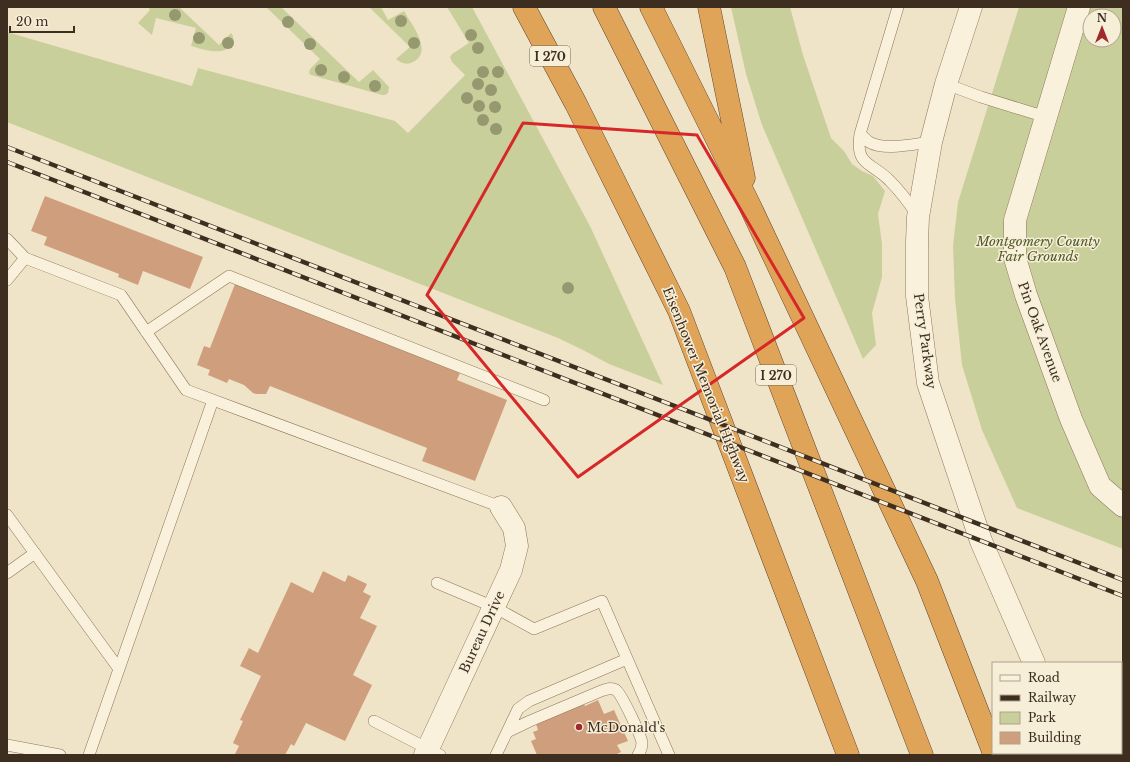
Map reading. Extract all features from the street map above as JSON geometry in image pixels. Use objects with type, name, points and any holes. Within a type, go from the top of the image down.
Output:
[{"type":"highway","name":"Eisenhower Memorial Highway","points":[[524,7],[576,104],[679,311],[848,755]]},
{"type":"highway","name":"I 270","points":[[604,7],[735,267],[922,755]]},
{"type":"highway","points":[[650,7],[750,206],[927,581],[992,748]]},
{"type":"highway","points":[[709,7],[750,206]]},
{"type":"street","name":"Perry Parkway","points":[[971,7],[946,84],[931,142],[918,217],[917,296],[928,383],[981,541],[1034,662]]},
{"type":"street","name":"Pin Oak Avenue","points":[[1079,7],[1015,220],[1015,258],[1026,296],[1071,419],[1100,486],[1123,506]]},
{"type":"street","name":"Bureau Drive","points":[[431,753],[511,570],[517,546],[514,528],[501,507]]},
{"type":"lane","points":[[898,7],[860,134],[859,149],[865,162],[890,181],[902,194],[918,217]]},
{"type":"lane","points":[[946,84],[981,97],[1046,117]]},
{"type":"lane","points":[[860,134],[868,141],[877,145],[890,146],[931,142]]},
{"type":"lane","points":[[7,239],[25,258],[121,296],[186,390],[501,507]]},
{"type":"lane","points":[[7,280],[25,258]]},
{"type":"lane","points":[[146,332],[229,276],[544,400]]},
{"type":"lane","points":[[89,755],[213,400]]},
{"type":"lane","points":[[7,515],[119,669]]},
{"type":"lane","points":[[7,573],[35,553]]},
{"type":"lane","points":[[437,583],[494,607],[534,629],[602,601],[665,752]]},
{"type":"lane","points":[[496,755],[518,709],[529,701],[627,659]]},
{"type":"lane","points":[[507,732],[601,691],[615,689],[620,695],[638,732],[642,744],[638,755]]},
{"type":"lane","points":[[374,721],[431,753]]},
{"type":"lane","points":[[7,745],[59,755]]},
{"type":"highlighted area","points":[[523,123],[697,135],[804,318],[578,477],[427,295]]},
{"type":"green space","points":[[148,7],[179,7],[219,45],[231,33],[234,43],[225,50],[220,51],[191,46],[196,28],[156,18],[152,35],[138,23],[150,10]]},
{"type":"green space","points":[[266,7],[281,7],[359,82],[373,70],[389,87],[388,93],[382,95],[311,75],[309,73],[310,69],[320,59]]},
{"type":"green space","points":[[369,7],[381,7],[388,20],[404,11],[420,38],[421,53],[418,58],[407,64],[396,59],[410,47]]},
{"type":"green space","points":[[447,7],[472,7],[590,226],[663,385],[609,364],[558,338],[7,122],[7,32],[192,86],[198,68],[395,121],[408,133],[465,75],[452,62],[450,57],[452,54],[469,43]]},
{"type":"green space","points":[[731,7],[790,7],[803,55],[831,138],[844,151],[852,164],[873,176],[885,191],[878,214],[882,244],[882,277],[872,313],[876,345],[863,359],[762,125],[746,74]]},
{"type":"green space","name":"Montgomery County Fair Grounds","points":[[1019,7],[1123,7],[1123,549],[1017,508],[982,430],[962,365],[955,299],[953,246],[958,202]]},
{"type":"building","points":[[45,196],[203,257],[190,289],[143,271],[138,285],[118,277],[119,274],[44,245],[47,237],[31,231]]},
{"type":"building","points":[[235,284],[460,373],[457,380],[507,400],[475,481],[422,461],[427,448],[270,386],[266,394],[256,394],[244,385],[229,379],[227,383],[208,375],[210,370],[197,365],[204,346],[210,348]]},
{"type":"building","points":[[323,571],[345,582],[348,575],[367,584],[363,592],[371,596],[360,618],[377,626],[353,675],[372,685],[345,741],[306,723],[294,746],[291,744],[285,755],[235,754],[239,746],[233,743],[243,721],[240,720],[261,676],[240,666],[249,648],[258,653],[291,582],[313,593]]},
{"type":"building","name":"McDonald's","points":[[598,700],[604,714],[614,710],[628,741],[617,745],[621,752],[615,755],[537,755],[531,741],[536,739],[533,732],[538,730],[536,724],[584,704],[585,706]]},
{"type":"railway","points":[[7,147],[1123,580]]},
{"type":"railway","points":[[7,162],[1123,596]]},
{"type":"place","name":"McDonald's","points":[[579,727]]}]
